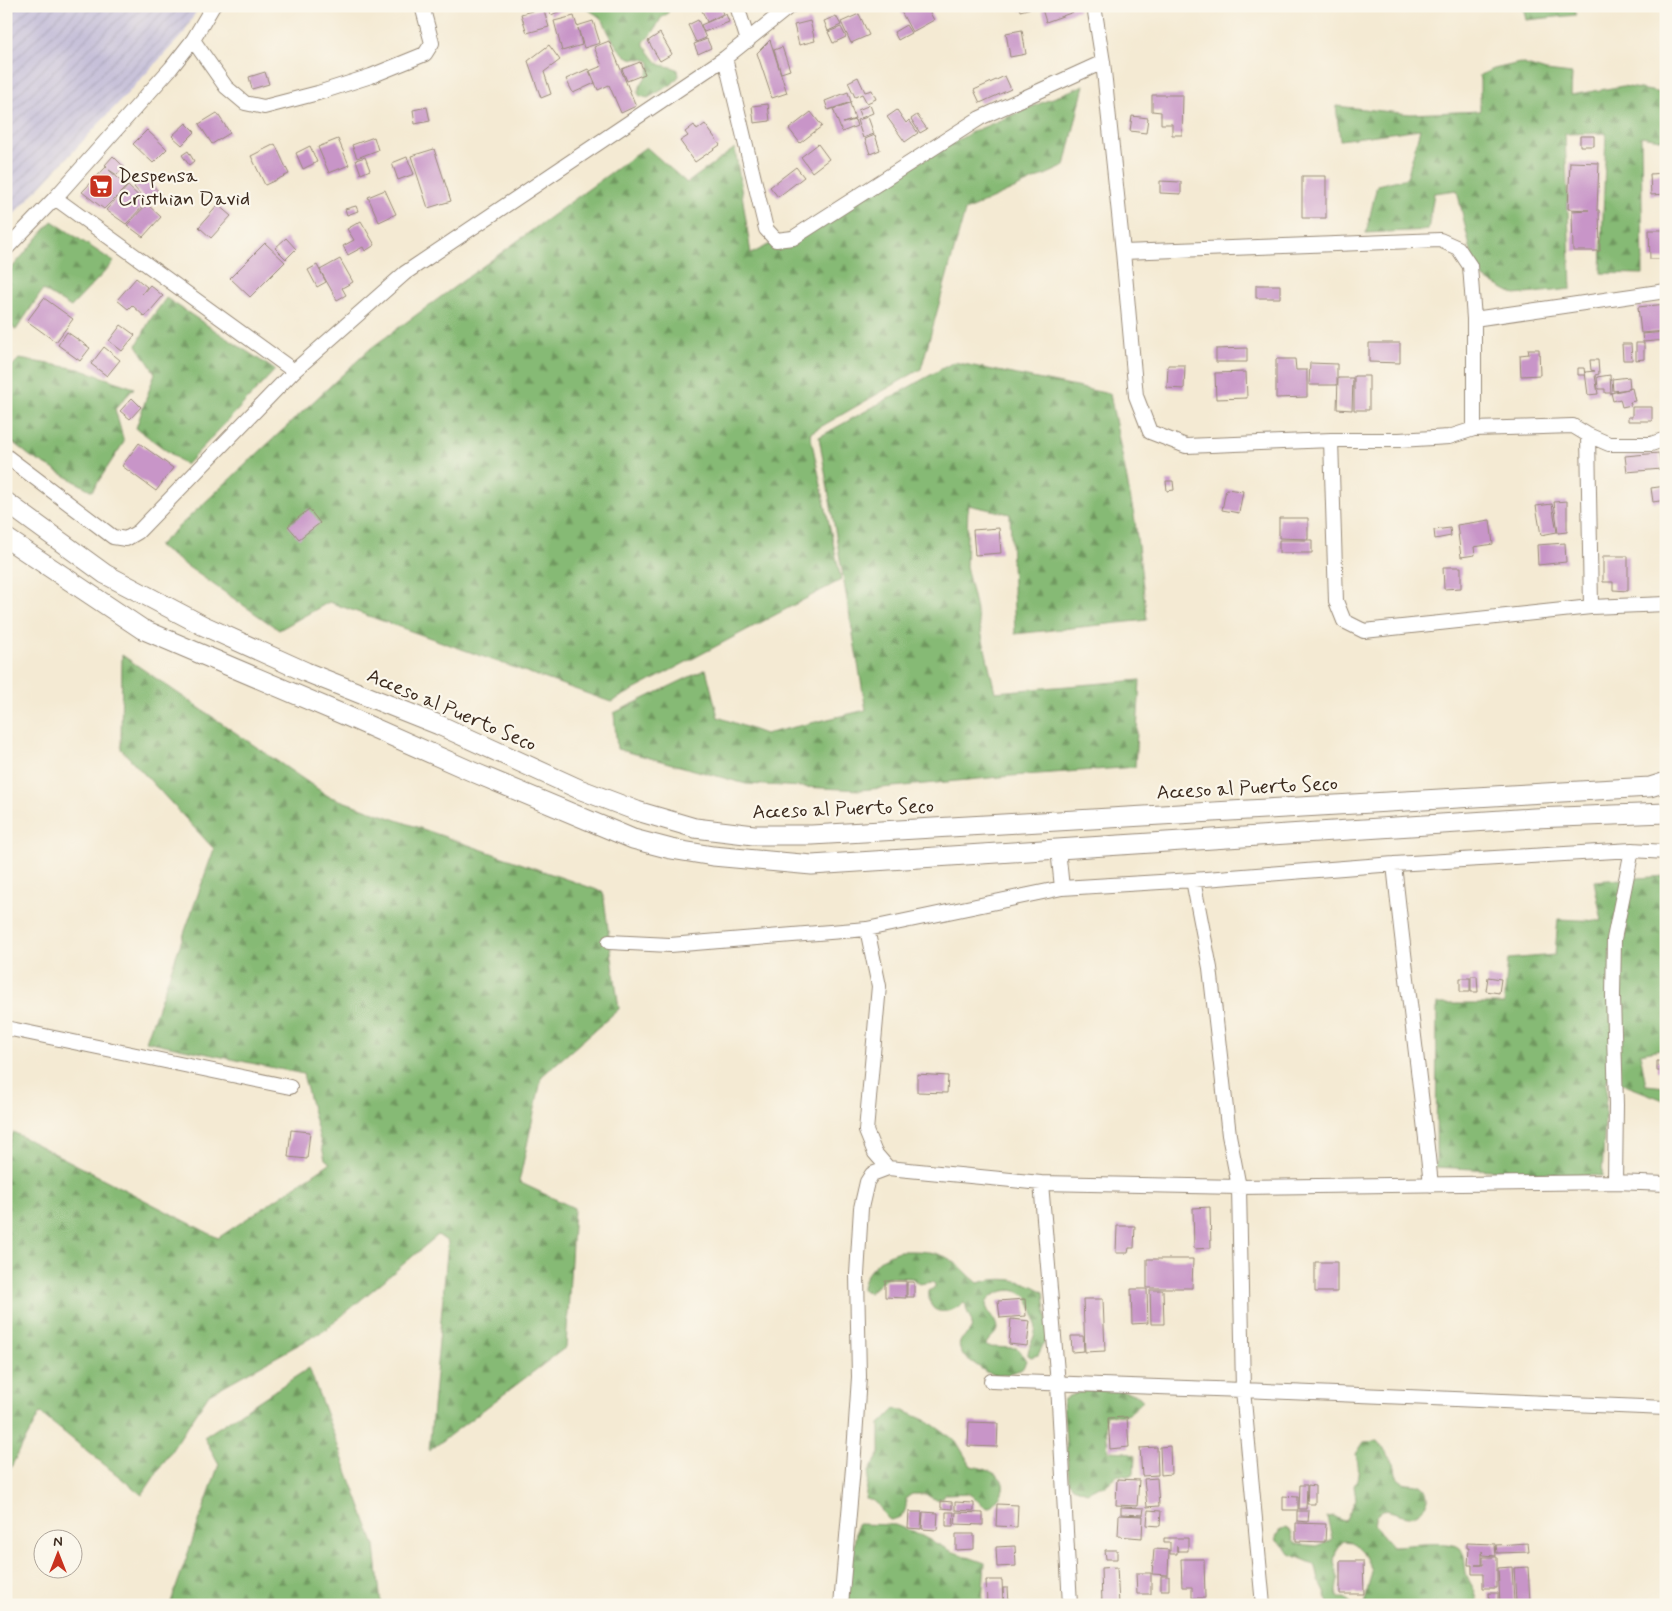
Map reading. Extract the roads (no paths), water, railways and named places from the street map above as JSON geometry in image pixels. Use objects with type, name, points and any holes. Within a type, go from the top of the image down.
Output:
[{"type":"main road","name":"Acceso al Puerto Seco","points":[[6,502],[106,574],[202,624],[306,672],[439,725],[579,789],[637,811],[695,828],[754,835],[812,835],[1650,787],[1666,782]]},
{"type":"main road","points":[[6,538],[142,629],[473,772],[633,838],[713,856],[812,865],[1534,818],[1666,814]]},
{"type":"street","points":[[6,249],[55,198],[171,68],[193,40],[212,6]]},
{"type":"street","points":[[193,40],[226,87],[245,103],[264,107],[345,85],[425,54],[432,43],[422,6]]},
{"type":"street","points":[[737,6],[748,41]]},
{"type":"street","points":[[6,456],[113,537],[126,539],[138,532],[294,371],[405,274],[726,58],[790,6]]},
{"type":"street","points":[[1094,6],[1103,62],[1124,252],[1136,396],[1150,432],[1186,446],[1331,440],[1399,440],[1449,437],[1474,429],[1573,426],[1609,444],[1652,444],[1666,440]]},
{"type":"street","points":[[726,58],[766,229],[776,240],[793,238],[980,118],[1103,62]]},
{"type":"street","points":[[55,198],[294,371]]},
{"type":"street","points":[[1124,252],[1440,240],[1458,248],[1470,266],[1474,319],[1474,429]]},
{"type":"street","points":[[1474,319],[1666,291]]},
{"type":"street","points":[[1588,435],[1591,607]]},
{"type":"street","points":[[1331,440],[1336,601],[1344,621],[1364,631],[1591,607],[1666,604]]},
{"type":"street","points":[[1058,849],[1062,888]]},
{"type":"street","points":[[1615,1182],[1614,939],[1632,850]]},
{"type":"street","points":[[609,942],[670,945],[867,929],[1062,888],[1394,864],[1632,850],[1666,852]]},
{"type":"street","points":[[1394,864],[1430,1185]]},
{"type":"street","points":[[1193,880],[1210,968],[1229,1135],[1239,1187],[1244,1390],[1263,1605]]},
{"type":"street","points":[[867,929],[879,986],[866,1131],[875,1153],[888,1168]]},
{"type":"street","points":[[6,1028],[290,1087]]},
{"type":"street","points":[[841,1605],[854,1468],[859,1377],[857,1275],[861,1208],[867,1182],[872,1174],[888,1168],[1041,1183],[1239,1187],[1615,1182],[1666,1184]]},
{"type":"street","points":[[1041,1183],[1058,1384],[1070,1605]]},
{"type":"street","points":[[992,1381],[1666,1408]]},
{"type":"place","name":"Despensa Cristhian David","points":[[101,186]]}]
